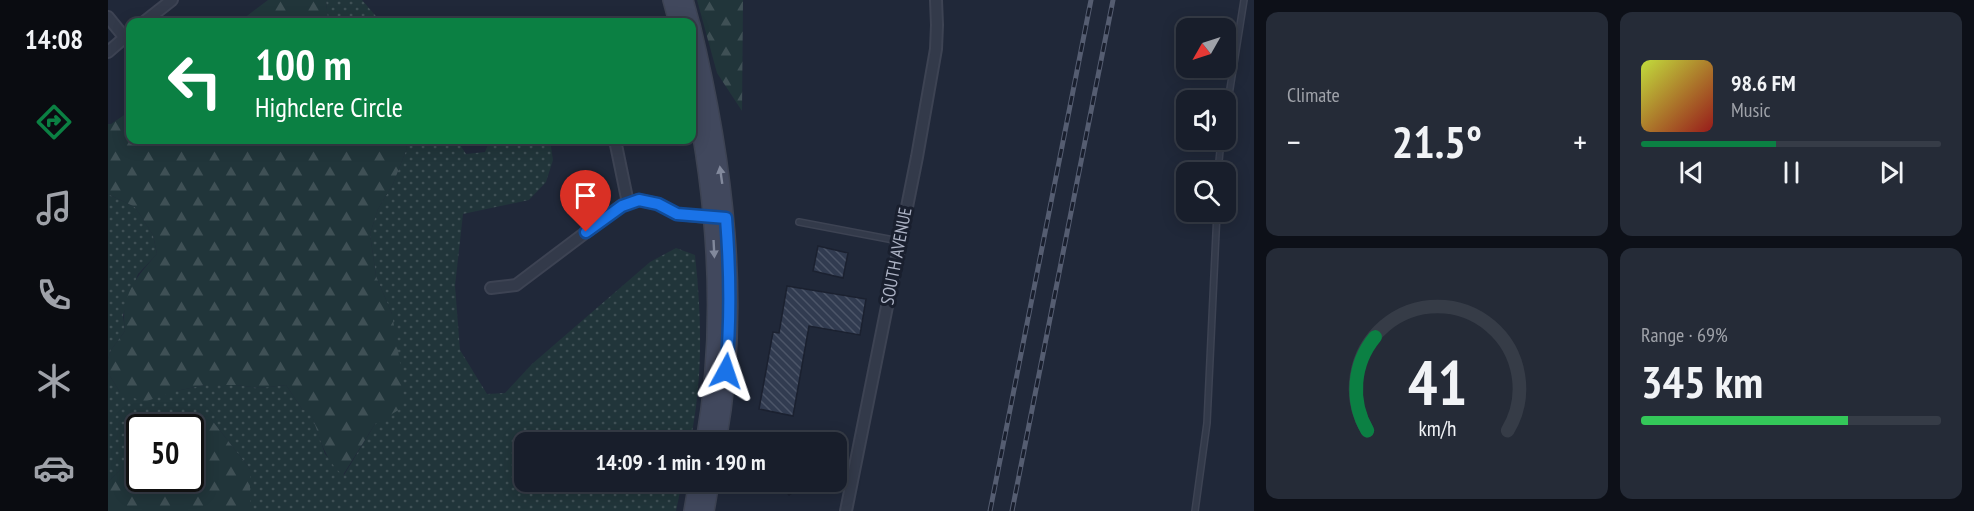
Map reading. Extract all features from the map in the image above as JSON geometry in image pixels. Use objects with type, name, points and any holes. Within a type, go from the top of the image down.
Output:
[{"type":"main road","points":[[671,0],[676,18]]},
{"type":"main road","points":[[685,0],[690,18]]},
{"type":"main road","points":[[696,44],[715,135],[719,218],[713,374],[705,432]]},
{"type":"main road","points":[[696,111],[709,185],[729,252],[729,339],[719,432]]},
{"type":"main road","points":[[692,511],[695,492]]},
{"type":"main road","points":[[706,511],[709,492]]},
{"type":"street","points":[[149,18],[172,0]]},
{"type":"street","name":"SOUTH AVENUE","points":[[846,511],[917,157],[936,49],[936,0]]},
{"type":"street","points":[[108,17],[126,34]]},
{"type":"street","points":[[108,52],[126,38]]},
{"type":"street","points":[[616,144],[628,203]]},
{"type":"street","points":[[491,288],[516,285],[628,203],[639,200],[658,204],[677,214],[719,218]]},
{"type":"lane","points":[[1230,90],[1245,0]]},
{"type":"lane","points":[[800,222],[899,241]]},
{"type":"lane","points":[[1195,511],[1207,423],[1216,222]]},
{"type":"green space","points":[[268,0],[326,0],[328,18],[244,18]]},
{"type":"green space","points":[[326,0],[362,0],[378,18],[328,18]]},
{"type":"green space","points":[[697,0],[743,0],[742,111],[717,73]]},
{"type":"green space","points":[[126,114],[126,144],[406,144],[407,148],[393,184],[378,209],[370,234],[376,276],[392,314],[403,381],[402,408],[375,424],[343,475],[327,455],[311,413],[302,409],[286,385],[260,388],[205,385],[176,391],[144,402],[120,392],[108,373],[108,359],[111,350],[125,331],[125,308],[131,289],[142,271],[157,254],[153,235],[135,207],[108,194],[108,124]]},
{"type":"green space","points":[[406,144],[460,144],[466,154],[485,152],[488,144],[551,144],[553,160],[546,182],[529,200],[463,214],[455,286],[460,350],[487,394],[505,393],[532,364],[650,262],[676,248],[695,255],[700,349],[692,432],[514,432],[514,492],[680,492],[676,511],[250,511],[250,469],[211,419],[204,419],[204,414],[126,414],[126,465],[108,482],[108,373],[120,392],[176,391],[205,385],[260,388],[286,385],[302,409],[311,412],[325,454],[344,475],[375,424],[392,314],[376,276],[370,234],[378,209],[393,184],[407,148]]},
{"type":"green space","points":[[108,194],[135,207],[153,235],[157,254],[138,274],[123,315],[125,331],[111,350],[108,359]]},
{"type":"green space","points":[[204,419],[211,419],[250,469],[250,511],[108,511],[108,482],[126,465],[126,492],[204,492]]},
{"type":"building","points":[[818,246],[848,253],[843,278],[813,271]]},
{"type":"building","points":[[787,286],[866,299],[860,335],[809,326],[793,416],[759,409],[773,332],[779,333]]},
{"type":"railway","points":[[990,511],[1091,0]]},
{"type":"railway","points":[[1012,511],[1113,0]]},
{"type":"route","points":[[586,232],[622,206],[639,200],[658,204],[677,214],[726,218],[730,287],[726,371]]}]
